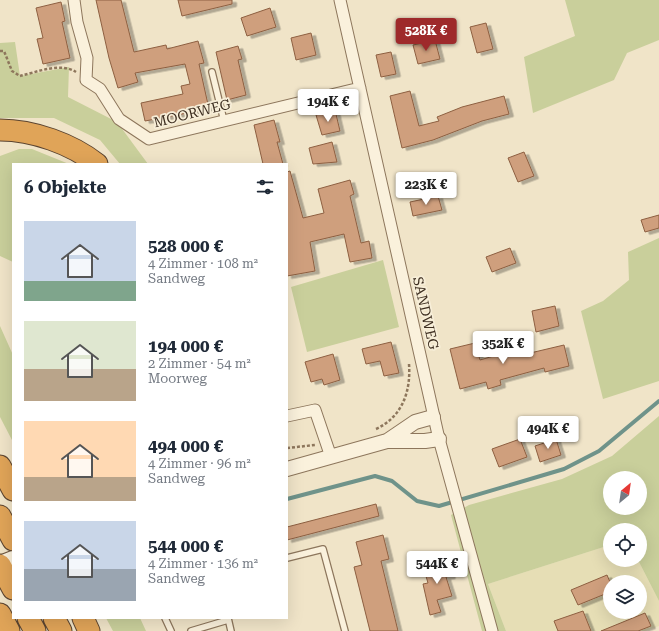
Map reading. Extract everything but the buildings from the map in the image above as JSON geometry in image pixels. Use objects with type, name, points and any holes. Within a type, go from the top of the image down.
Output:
[{"type":"highway","points":[[0,130],[13,130],[66,144],[84,153],[96,163]]},
{"type":"highway","points":[[0,145],[40,137]]},
{"type":"highway","points":[[0,466],[12,488]]},
{"type":"highway","points":[[0,516],[12,538]]},
{"type":"highway","points":[[0,564],[12,587]]},
{"type":"highway","points":[[0,614],[9,631]]},
{"type":"highway","points":[[83,619],[89,631]]},
{"type":"main road","points":[[0,564],[12,559]]},
{"type":"street","points":[[74,0],[77,22],[87,58],[86,80]]},
{"type":"street","name":"SANDWEG","points":[[340,0],[438,439],[492,631]]},
{"type":"street","name":"MOORWEG","points":[[86,80],[100,89],[119,119],[149,139],[360,88]]},
{"type":"street","points":[[288,416],[315,410],[331,457]]},
{"type":"street","points":[[387,441],[415,422],[433,416]]},
{"type":"street","points":[[288,469],[387,441],[425,441],[438,439]]},
{"type":"lane","points":[[212,72],[224,121]]},
{"type":"lane","points":[[288,558],[323,549],[345,631]]},
{"type":"lane","points":[[165,619],[171,631]]},
{"type":"lane","points":[[192,631],[228,619],[232,631]]},
{"type":"path","points":[[0,51],[4,51],[12,71],[20,76],[69,67],[86,80]]},
{"type":"path","points":[[373,431],[388,422],[405,401],[409,379],[408,359]]},
{"type":"path","points":[[288,448],[326,443]]},
{"type":"shaded area","points":[[603,547],[603,567],[642,567],[646,575],[603,575],[603,619],[647,619],[647,578],[659,601],[659,626],[645,631],[506,631],[488,584]]},
{"type":"green space","points":[[565,0],[659,0],[659,40],[627,53],[614,80],[533,113],[524,57],[575,36]]},
{"type":"green space","points":[[15,42],[20,76],[69,67],[68,97],[117,122],[147,163],[119,163],[100,140],[54,118],[0,118],[0,43]]},
{"type":"green space","points":[[19,149],[32,149],[67,163],[12,163],[12,262],[0,256],[0,156]]},
{"type":"green space","points":[[659,238],[659,381],[603,399],[581,311],[603,301],[629,280],[628,252]]},
{"type":"green space","points":[[383,260],[399,327],[307,352],[291,287]]},
{"type":"green space","points":[[0,326],[12,353],[12,440],[0,417]]},
{"type":"green space","points":[[659,416],[659,601],[642,567],[647,567],[647,523],[603,523],[603,547],[488,584],[506,631],[482,631],[451,515],[469,505],[562,479],[612,456]]},
{"type":"green space","points":[[107,619],[140,619],[146,631],[113,631]]},
{"type":"waterway","points":[[288,499],[375,476],[392,481],[417,501],[439,506],[564,469],[599,451],[659,401]]}]
